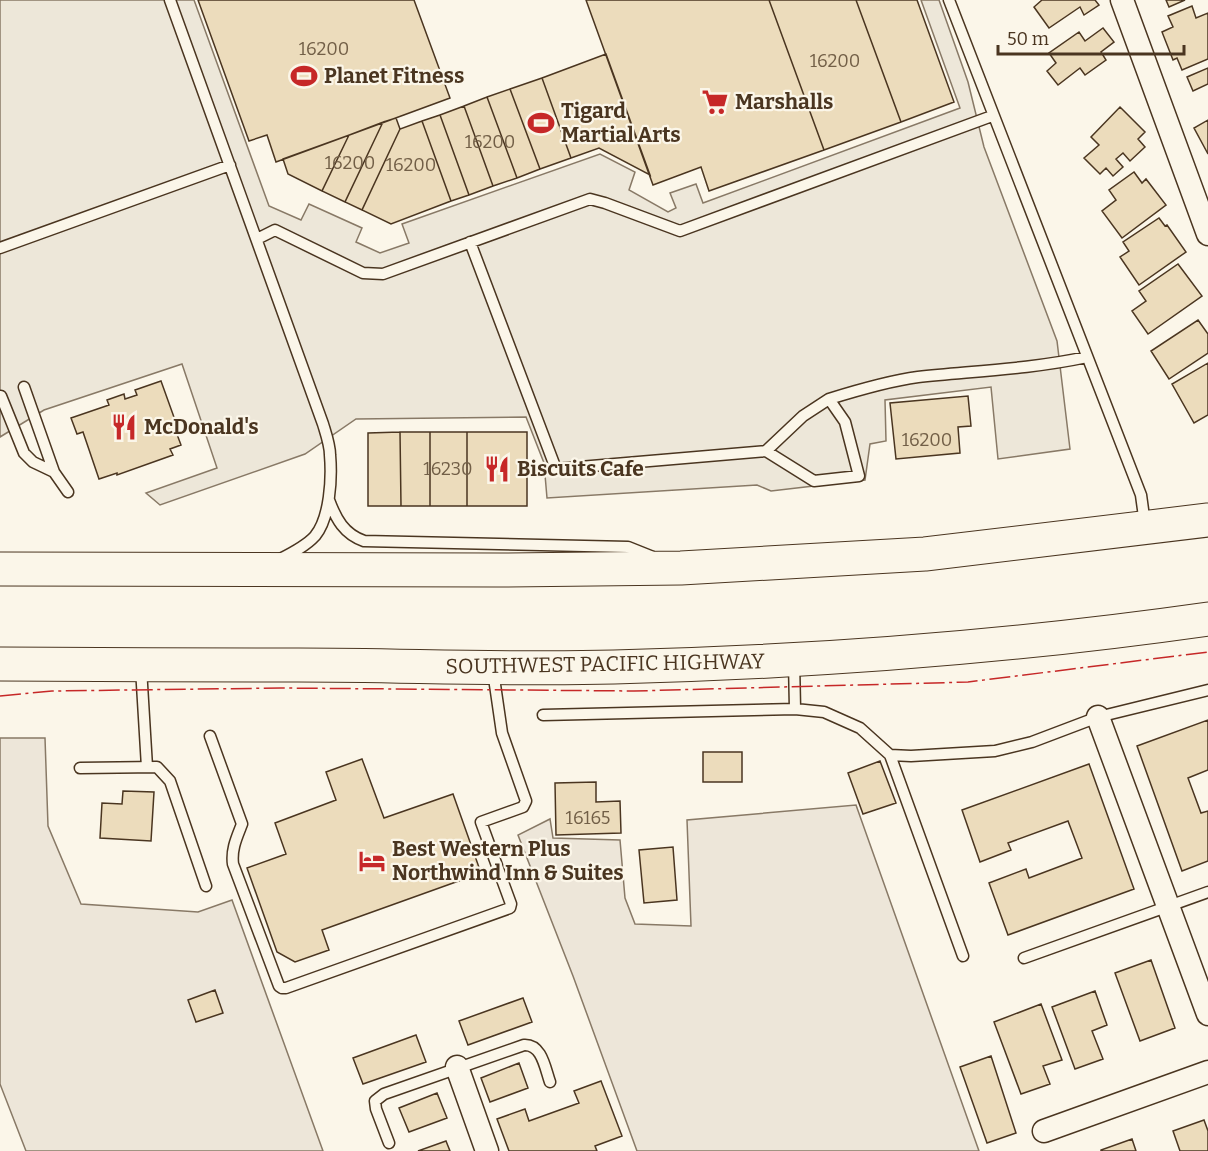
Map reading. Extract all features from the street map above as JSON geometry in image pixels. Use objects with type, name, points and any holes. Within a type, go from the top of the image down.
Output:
[{"type":"highway","points":[[0,569],[681,568],[925,554],[1208,520]]},
{"type":"highway","name":"SOUTHWEST PACIFIC HIGHWAY","points":[[0,664],[613,667],[794,660],[999,645],[1112,633],[1208,619]]},
{"type":"street","points":[[1122,0],[1208,234]]},
{"type":"street","points":[[1098,717],[1208,1014]]},
{"type":"street","points":[[457,1067],[487,1151]]},
{"type":"street","points":[[1044,1131],[1208,1072]]},
{"type":"lane","points":[[170,0],[323,424],[330,455],[327,513],[315,536],[302,547],[263,570]]},
{"type":"lane","points":[[949,0],[992,116],[1141,495],[1146,528]]},
{"type":"lane","points":[[257,239],[275,230],[363,273],[382,274],[590,199],[681,231],[992,116]]},
{"type":"lane","points":[[0,248],[230,165]]},
{"type":"lane","points":[[470,242],[556,469],[766,451],[814,481],[859,476],[845,422],[829,399]]},
{"type":"lane","points":[[766,451],[803,416],[829,399],[881,384],[918,378],[1023,368],[1087,357]]},
{"type":"lane","points":[[24,387],[54,472],[68,492]]},
{"type":"lane","points":[[1,396],[24,453],[33,462],[54,472]]},
{"type":"lane","points":[[328,496],[333,510],[346,531],[353,537],[364,541],[628,547],[681,568]]},
{"type":"lane","points":[[794,660],[795,709]]},
{"type":"lane","points":[[141,666],[147,767]]},
{"type":"lane","points":[[210,736],[242,824],[232,854],[233,864],[279,986],[286,988],[510,908],[481,822],[523,807],[526,801],[502,732],[493,668]]},
{"type":"lane","points":[[890,755],[995,751],[1032,742],[1098,717],[1208,690]]},
{"type":"lane","points":[[543,715],[795,709],[824,712],[860,728],[890,755],[963,956]]},
{"type":"lane","points":[[80,768],[157,767],[170,781],[206,886]]},
{"type":"lane","points":[[1024,958],[1208,892]]},
{"type":"lane","points":[[389,1143],[375,1101],[457,1067],[524,1045],[532,1045],[537,1048],[550,1082]]},
{"type":"shaded area","points":[[0,0],[194,0],[269,206],[301,220],[309,204],[362,228],[356,242],[380,253],[409,243],[402,224],[600,154],[635,172],[629,190],[668,212],[676,208],[670,193],[696,184],[703,203],[960,108],[921,0],[939,0],[968,82],[984,147],[1057,341],[1070,449],[998,459],[991,387],[885,400],[886,441],[870,444],[865,480],[771,491],[757,485],[547,498],[544,463],[526,417],[356,419],[305,454],[160,505],[146,493],[217,468],[182,364],[44,410],[0,437]]},
{"type":"shaded area","points":[[0,738],[45,738],[48,826],[81,904],[198,912],[232,900],[323,1151],[26,1151],[0,1084]]},
{"type":"shaded area","points":[[856,805],[979,1151],[637,1151],[518,835],[550,819],[553,838],[620,840],[625,898],[635,924],[691,926],[687,820]]},
{"type":"building","points":[[198,0],[414,0],[450,98],[276,162],[267,135],[249,141]]},
{"type":"building","name":"Marshalls","points":[[586,0],[769,0],[824,150],[709,191],[701,167],[653,185]]},
{"type":"building","points":[[769,0],[856,0],[901,122],[824,150]]},
{"type":"building","points":[[856,0],[917,0],[954,102],[901,122]]},
{"type":"building","points":[[1042,0],[1095,0],[1099,5],[1084,15],[1080,7],[1049,28],[1034,7]]},
{"type":"building","points":[[1166,0],[1185,0],[1169,7]]},
{"type":"building","points":[[1192,6],[1196,18],[1208,13],[1208,59],[1182,70],[1177,58],[1173,60],[1162,32],[1173,27],[1168,16]]},
{"type":"building","points":[[1103,28],[1114,42],[1101,52],[1106,60],[1085,75],[1080,68],[1058,85],[1047,71],[1056,63],[1049,53],[1079,32],[1085,41]]},
{"type":"building","points":[[606,54],[650,175],[599,148],[571,158],[542,78]]},
{"type":"building","points":[[1208,68],[1208,84],[1193,91],[1187,77]]},
{"type":"building","name":"Tigard Martial Arts","points":[[542,78],[571,158],[540,169],[510,89]]},
{"type":"building","points":[[510,89],[540,169],[517,178],[487,97]]},
{"type":"building","points":[[487,97],[517,178],[493,186],[464,106]]},
{"type":"building","points":[[464,106],[493,186],[469,195],[440,115]]},
{"type":"building","points":[[1120,107],[1145,132],[1138,139],[1145,147],[1130,161],[1123,153],[1116,159],[1123,167],[1113,176],[1106,168],[1100,174],[1084,158],[1099,145],[1091,137]]},
{"type":"building","points":[[440,115],[469,195],[451,201],[422,121]]},
{"type":"building","points":[[396,118],[400,129],[362,210],[345,202],[383,122]]},
{"type":"building","points":[[1208,120],[1208,154],[1194,128]]},
{"type":"building","points":[[422,121],[451,201],[391,224],[362,210],[400,129]]},
{"type":"building","points":[[383,122],[345,202],[322,191],[349,135]]},
{"type":"building","points":[[349,135],[322,191],[288,174],[283,159]]},
{"type":"building","points":[[1134,172],[1142,183],[1146,179],[1166,205],[1122,238],[1102,211],[1116,200],[1109,190]]},
{"type":"building","points":[[1159,218],[1165,226],[1167,225],[1186,252],[1139,285],[1120,257],[1129,251],[1123,242]]},
{"type":"building","points":[[1178,264],[1202,296],[1148,334],[1132,311],[1146,301],[1139,291]]},
{"type":"building","points":[[1198,320],[1208,334],[1208,353],[1169,379],[1151,351]]},
{"type":"building","points":[[1208,363],[1208,415],[1194,423],[1172,384]]},
{"type":"building","name":"McDonald's","points":[[161,381],[181,445],[170,449],[173,455],[99,479],[83,432],[77,434],[71,418],[109,405],[107,400],[124,394],[125,399],[137,395],[135,390]]},
{"type":"building","points":[[968,396],[971,426],[958,427],[960,453],[896,459],[890,403]]},
{"type":"building","points":[[400,432],[430,432],[430,506],[401,506]]},
{"type":"building","points":[[400,432],[401,506],[368,506],[368,433]]},
{"type":"building","points":[[430,432],[467,432],[467,506],[430,506]]},
{"type":"building","name":"Biscuits Cafe","points":[[467,432],[527,432],[527,506],[467,506]]},
{"type":"building","points":[[1208,720],[1208,770],[1188,778],[1201,813],[1208,811],[1208,861],[1182,871],[1137,746]]},
{"type":"building","points":[[703,752],[742,752],[742,782],[703,782]]},
{"type":"building","name":"Best Western Plus Northwind Inn & Suites","points":[[362,759],[384,818],[453,794],[481,873],[322,930],[329,950],[295,962],[277,952],[247,868],[286,854],[275,823],[336,800],[326,772]]},
{"type":"building","points":[[880,761],[896,803],[863,814],[848,773]]},
{"type":"building","points":[[1089,764],[1134,889],[1008,935],[989,883],[1026,869],[1029,878],[1082,858],[1068,821],[1008,843],[1011,850],[980,862],[962,810]]},
{"type":"building","points":[[596,782],[596,802],[620,801],[621,833],[556,835],[555,783]]},
{"type":"building","points":[[123,791],[154,792],[151,841],[100,838],[102,803],[122,804]]},
{"type":"building","points":[[673,847],[677,900],[644,903],[639,850]]},
{"type":"building","points":[[1151,960],[1175,1028],[1140,1041],[1115,973]]},
{"type":"building","points":[[215,990],[223,1013],[196,1022],[188,1000]]},
{"type":"building","points":[[1095,991],[1107,1025],[1092,1031],[1103,1059],[1075,1069],[1052,1007]]},
{"type":"building","points":[[523,998],[532,1022],[468,1045],[459,1021]]},
{"type":"building","points":[[1041,1004],[1062,1060],[1043,1066],[1050,1084],[1021,1094],[994,1022]]},
{"type":"building","points":[[416,1035],[426,1062],[363,1084],[353,1058]]},
{"type":"building","points":[[991,1056],[1016,1133],[987,1143],[960,1067]]},
{"type":"building","points":[[519,1063],[528,1088],[490,1102],[481,1078]]},
{"type":"building","points":[[601,1081],[622,1136],[595,1146],[597,1151],[509,1151],[497,1119],[525,1109],[529,1121],[579,1103],[574,1091]]},
{"type":"building","points":[[437,1093],[447,1118],[409,1132],[399,1108]]},
{"type":"building","points":[[1204,1120],[1208,1131],[1208,1151],[1180,1151],[1173,1131]]},
{"type":"building","points":[[1132,1139],[1136,1151],[1101,1151],[1101,1150]]},
{"type":"building","points":[[446,1141],[450,1151],[418,1151]]},
{"type":"power","points":[[0,696],[52,691],[281,688],[634,691],[968,682],[1208,652]]},
{"type":"place","name":"Planet Fitness","points":[[304,76]]},
{"type":"place","name":"Marshalls","points":[[715,102]]},
{"type":"place","name":"Tigard Martial Arts","points":[[541,123]]},
{"type":"place","name":"McDonald's","points":[[124,427]]},
{"type":"place","name":"Biscuits Cafe","points":[[497,469]]},
{"type":"place","name":"Best Western Plus Northwind Inn & Suites","points":[[372,861]]}]
